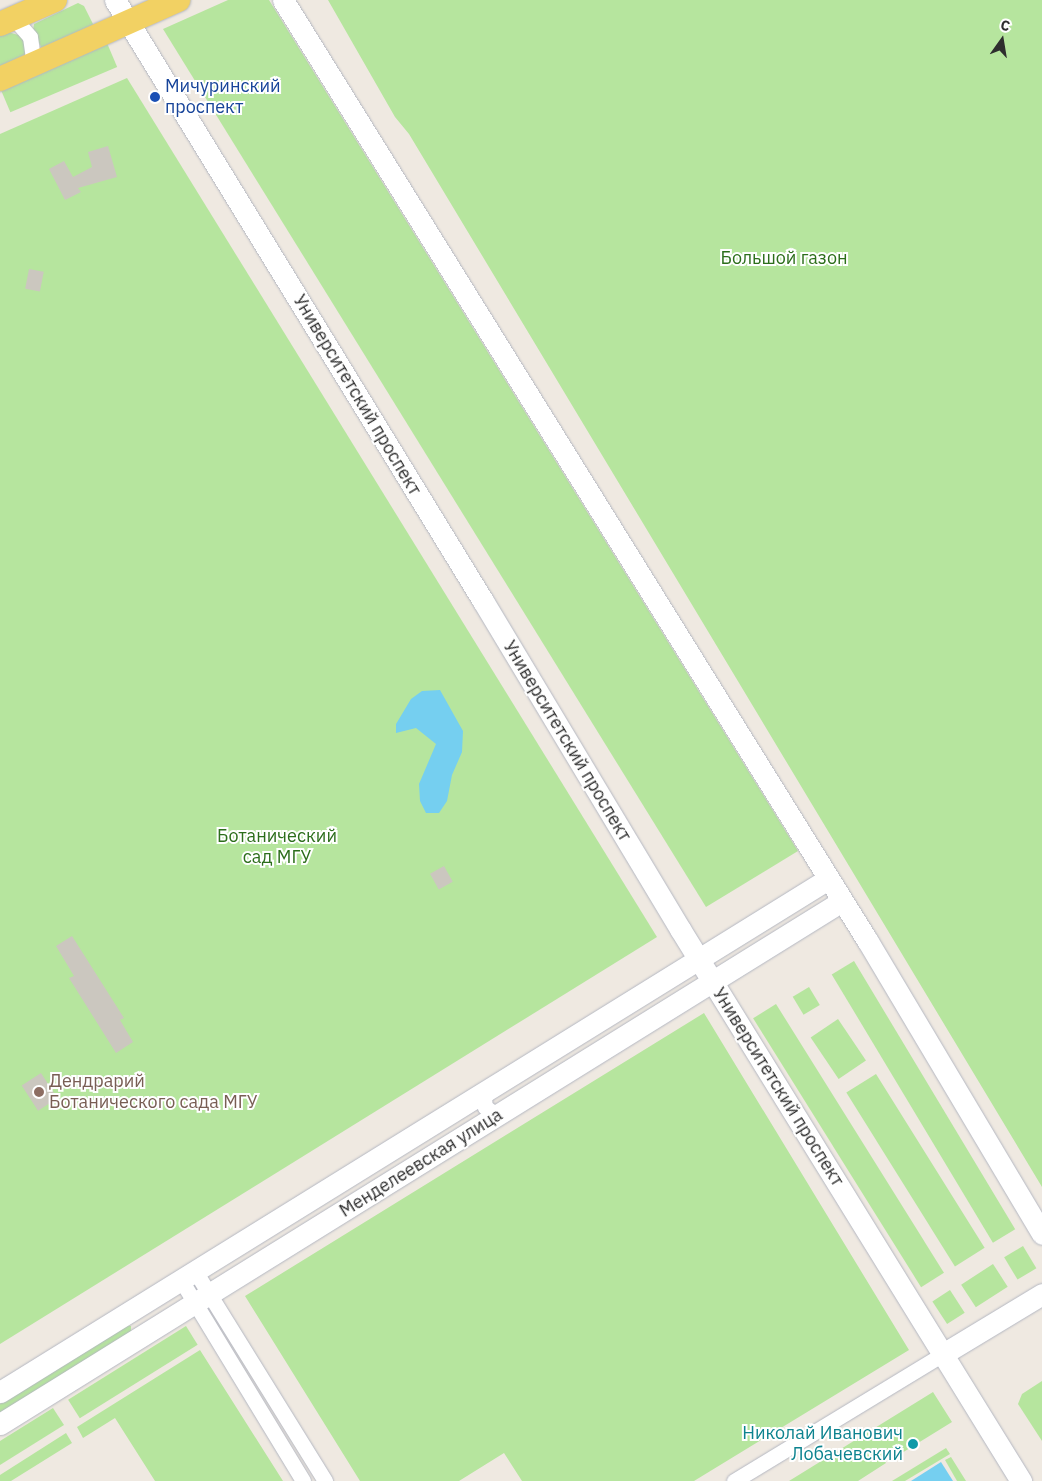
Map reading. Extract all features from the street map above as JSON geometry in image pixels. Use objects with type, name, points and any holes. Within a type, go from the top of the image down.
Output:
[{"type":"main road","points":[[5,22],[55,0]]},
{"type":"main road","name":"Университетский проспект","points":[[115,0],[699,960],[1021,1481]]},
{"type":"main road","points":[[0,79],[178,0]]},
{"type":"main road","points":[[283,0],[842,901],[1042,1234]]},
{"type":"main road","name":"Менделеевская улица","points":[[0,1392],[828,879]]},
{"type":"main road","name":"Менделеевская улица","points":[[0,1424],[842,901]]},
{"type":"main road","points":[[943,1354],[1042,1294]]},
{"type":"street","points":[[5,22],[18,23],[30,37],[33,58],[28,68]]},
{"type":"street","points":[[489,1089],[484,1098],[485,1108],[494,1113],[503,1112]]},
{"type":"street","points":[[188,1276],[326,1481]]},
{"type":"street","points":[[202,1298],[303,1481]]},
{"type":"street","points":[[118,1319],[128,1318],[136,1324],[138,1334],[132,1342]]},
{"type":"street","points":[[734,1481],[943,1354]]},
{"type":"green space","points":[[228,0],[269,0],[798,851],[706,907],[163,29]]},
{"type":"green space","name":"Большой газон","points":[[328,0],[1042,0],[1042,1187],[409,134],[395,117]]},
{"type":"green space","points":[[78,3],[84,6],[94,26],[45,49],[41,47],[33,31],[34,24]]},
{"type":"green space","points":[[8,32],[22,36],[27,54],[0,71],[0,35]]},
{"type":"green space","points":[[107,43],[117,67],[10,112],[0,88]]},
{"type":"green space","name":"Ботанический сад МГУ","points":[[127,78],[657,937],[0,1344],[0,134]]},
{"type":"green space","points":[[854,961],[1015,1229],[993,1243],[832,974]]},
{"type":"green space","points":[[809,987],[820,1005],[804,1015],[793,997]]},
{"type":"green space","points":[[776,1004],[944,1273],[921,1287],[753,1018]]},
{"type":"green space","points":[[704,1013],[909,1350],[694,1481],[522,1481],[504,1453],[459,1481],[360,1481],[245,1296]]},
{"type":"green space","points":[[838,1019],[866,1060],[839,1079],[811,1037]]},
{"type":"green space","points":[[876,1074],[985,1248],[955,1266],[846,1093]]},
{"type":"green space","points":[[1023,1246],[1036,1268],[1018,1280],[1004,1257]]},
{"type":"green space","points":[[993,1264],[1008,1287],[976,1307],[961,1285]]},
{"type":"green space","points":[[950,1290],[965,1313],[947,1324],[932,1301]]},
{"type":"green space","points":[[125,1325],[131,1326],[131,1335],[0,1418],[0,1404]]},
{"type":"green space","points":[[186,1326],[198,1345],[80,1418],[68,1400]]},
{"type":"green space","points":[[200,1350],[283,1481],[155,1481],[115,1418],[83,1438],[77,1427]]},
{"type":"green space","points":[[1042,1381],[1042,1441],[1018,1404],[1022,1394]]},
{"type":"green space","points":[[933,1392],[952,1422],[897,1456],[894,1452],[887,1452],[883,1458],[886,1463],[858,1481],[789,1481]]},
{"type":"green space","points":[[53,1408],[64,1425],[0,1465],[0,1441]]},
{"type":"green space","points":[[66,1433],[72,1443],[11,1481],[0,1481],[0,1475]]},
{"type":"green space","points":[[946,1448],[950,1454],[905,1481],[892,1481]]},
{"type":"green space","points":[[951,1457],[966,1481],[957,1481],[945,1460]]},
{"type":"water","points":[[440,690],[463,731],[462,752],[452,775],[447,801],[439,813],[426,813],[420,801],[419,784],[436,744],[416,728],[396,733],[396,724],[411,699],[422,691]]},
{"type":"water","points":[[941,1462],[953,1481],[911,1481]]},
{"type":"building","points":[[108,146],[117,177],[78,188],[81,192],[65,200],[49,169],[64,161],[73,177],[92,167],[88,152]]},
{"type":"building","points":[[29,269],[44,272],[40,291],[25,289]]},
{"type":"building","points":[[444,866],[453,882],[439,890],[430,874]]},
{"type":"building","points":[[72,936],[124,1018],[120,1020],[133,1042],[116,1053],[69,978],[74,976],[56,946]]},
{"type":"building","name":"Дендрарий Ботанического сада МГУ","points":[[41,1073],[57,1098],[38,1111],[22,1086]]},
{"type":"place","name":"Мичуринский проспект","points":[[155,97]]},
{"type":"place","name":"Дендрарий Ботанического сада МГУ","points":[[39,1092]]},
{"type":"place","name":"Николай Иванович Лобачевский","points":[[913,1444]]}]
